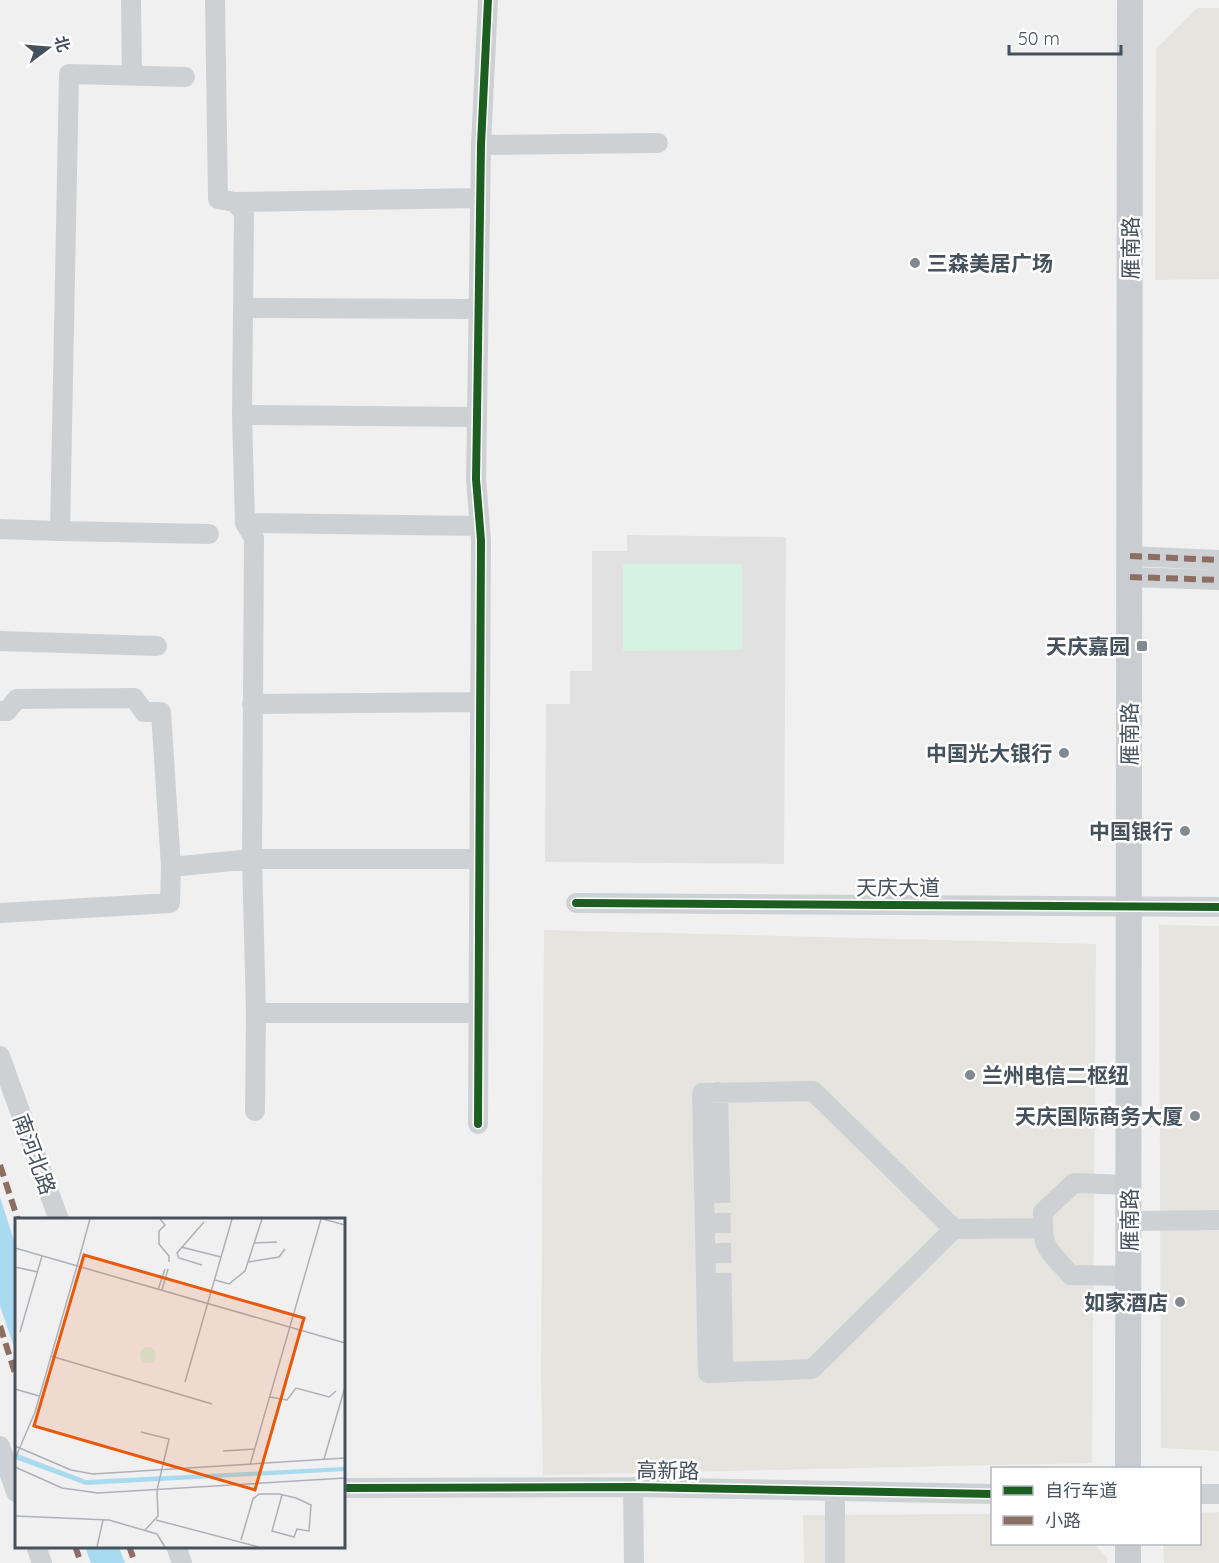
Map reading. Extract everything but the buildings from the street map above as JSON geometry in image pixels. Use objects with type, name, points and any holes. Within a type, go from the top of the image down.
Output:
[{"type":"main road","name":"雁南路","points":[[1128,1467],[1130,0]]},
{"type":"main road","points":[[1128,1545],[1128,1563]]},
{"type":"street","points":[[131,0],[132,76]]},
{"type":"street","points":[[215,0],[218,199],[236,202],[480,198]]},
{"type":"street","points":[[478,1124],[480,526],[476,479],[481,145],[488,0]]},
{"type":"street","points":[[60,531],[69,75],[185,77]]},
{"type":"street","points":[[481,145],[658,143]]},
{"type":"street","points":[[236,202],[244,213],[245,308],[242,415],[245,524],[254,538],[252,859],[256,1013],[255,1111]]},
{"type":"street","points":[[245,308],[478,309]]},
{"type":"street","points":[[242,415],[477,417]]},
{"type":"street","points":[[245,524],[480,526]]},
{"type":"street","points":[[0,529],[209,534]]},
{"type":"street","points":[[1130,566],[1219,560]]},
{"type":"street","points":[[1130,566],[1219,580]]},
{"type":"street","points":[[0,641],[157,646]]},
{"type":"street","points":[[0,711],[7,711],[17,699],[135,698],[144,712],[161,712],[171,867],[170,903],[0,913]]},
{"type":"street","points":[[252,704],[479,702]]},
{"type":"street","points":[[171,867],[252,859],[478,859]]},
{"type":"street","name":"天庆大道","points":[[576,903],[1219,907]]},
{"type":"street","points":[[256,1013],[478,1013]]},
{"type":"street","name":"南河北路","points":[[0,1056],[58,1218]]},
{"type":"street","points":[[954,1229],[813,1091],[702,1093],[708,1373],[813,1369],[954,1229],[1043,1228]]},
{"type":"street","points":[[718,1092],[720,1183]]},
{"type":"street","points":[[1129,1185],[1074,1183],[1043,1212],[1043,1244],[1071,1275],[1129,1276]]},
{"type":"street","points":[[1129,1221],[1219,1220]]},
{"type":"street","points":[[722,1297],[723,1372]]},
{"type":"street","points":[[0,1446],[15,1489]]},
{"type":"street","points":[[633,1487],[634,1563]]},
{"type":"street","name":"高新路","points":[[345,1488],[633,1487],[835,1493],[991,1494]]},
{"type":"street","points":[[835,1493],[835,1563]]},
{"type":"street","points":[[1201,1494],[1219,1494]]},
{"type":"street","points":[[37,1548],[42,1563]]},
{"type":"street","points":[[177,1548],[182,1563]]},
{"type":"shaded area","points":[[1197,8],[1219,8],[1219,279],[1155,280],[1156,49]]},
{"type":"shaded area","points":[[627,535],[786,537],[784,864],[545,862],[546,704],[570,704],[570,671],[592,671],[592,551],[627,551]]},
{"type":"shaded area","points":[[1159,925],[1219,926],[1219,1451],[1161,1448]]},
{"type":"shaded area","points":[[544,930],[1096,944],[1092,1463],[543,1475],[541,1375]]},
{"type":"shaded area","points":[[1219,1512],[1219,1563],[1164,1563],[1163,1545],[1201,1545],[1201,1513]]},
{"type":"shaded area","points":[[991,1514],[991,1545],[1095,1545],[1107,1557],[1107,1563],[804,1563],[803,1515]]},
{"type":"green space","points":[[623,564],[742,564],[743,650],[623,651]]},
{"type":"water","points":[[0,1197],[15,1244],[15,1350],[0,1306]]},
{"type":"water","points":[[85,1548],[119,1548],[125,1563],[91,1563]]},
{"type":"tunnel","points":[[720,1183],[722,1297]]},
{"type":"marked path","points":[[1130,556],[1219,560]]},
{"type":"marked path","points":[[1130,577],[1219,580]]},
{"type":"marked path","points":[[0,1165],[17,1218]]},
{"type":"marked path","points":[[0,1326],[15,1373]]},
{"type":"marked path","points":[[76,1548],[81,1563]]},
{"type":"marked path","points":[[130,1548],[135,1563]]},
{"type":"cycle path","points":[[478,1124],[481,540],[476,479],[481,145],[488,0]]},
{"type":"cycle path","points":[[576,903],[1219,907]]},
{"type":"cycle path","points":[[345,1488],[633,1487],[991,1494]]},
{"type":"place","name":"三森美居广场","points":[[915,263]]},
{"type":"place","name":"天庆嘉园","points":[[1142,646]]},
{"type":"place","name":"中国光大银行","points":[[1064,753]]},
{"type":"place","name":"中国银行","points":[[1185,831]]},
{"type":"place","name":"兰州电信二枢纽","points":[[970,1075]]},
{"type":"place","name":"天庆国际商务大厦","points":[[1195,1116]]},
{"type":"place","name":"如家酒店","points":[[1180,1302]]}]
